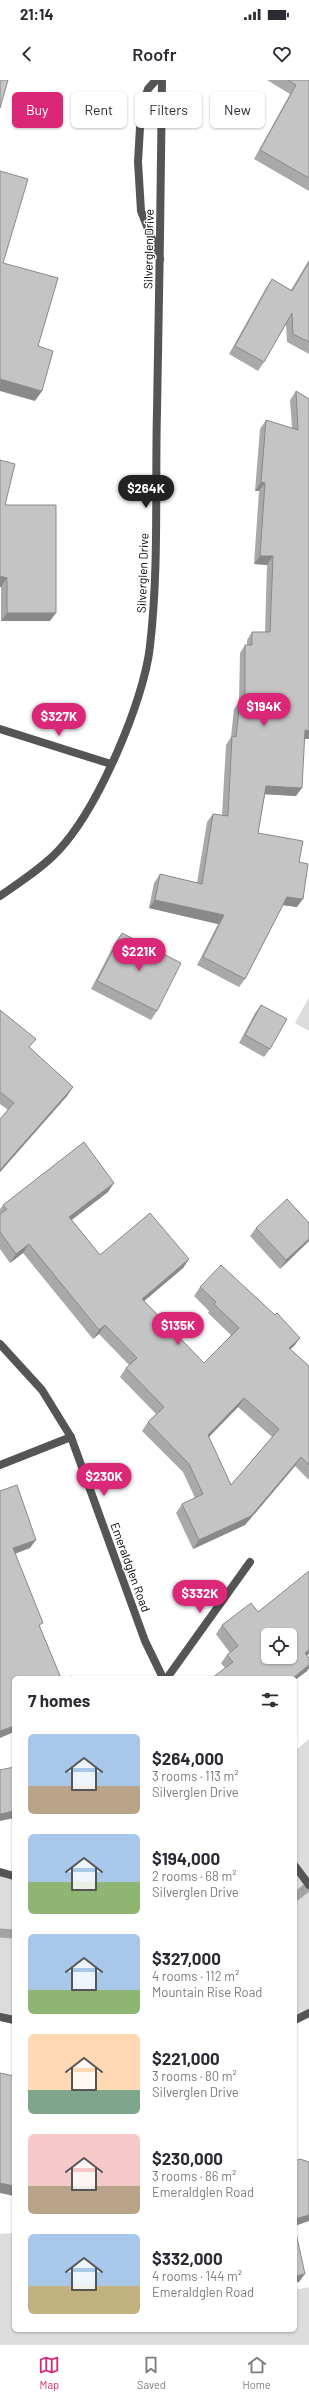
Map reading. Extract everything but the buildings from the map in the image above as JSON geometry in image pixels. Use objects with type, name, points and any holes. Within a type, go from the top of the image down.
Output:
[{"type":"street","points":[[156,80],[148,89],[141,110],[138,133],[138,175],[141,211],[160,259]]},
{"type":"street","name":"Silverglen Drive","points":[[0,896],[46,863],[60,850],[80,822],[111,764],[141,693],[150,647],[156,526],[162,80]]},
{"type":"street","points":[[0,729],[111,764]]},
{"type":"street","name":"Emeraldglen Road","points":[[0,1344],[42,1390],[71,1437],[145,1641],[162,1676]]},
{"type":"street","points":[[0,1465],[71,1437]]},
{"type":"street","points":[[168,1676],[250,1562]]},
{"type":"street","points":[[297,1869],[309,1886]]},
{"type":"street","points":[[0,1872],[12,1875]]},
{"type":"street","points":[[297,2019],[309,2013]]},
{"type":"street","points":[[0,2017],[12,2020]]},
{"type":"shaded area","points":[[309,997],[309,1031],[295,1023]]},
{"type":"shaded area","points":[[309,1739],[309,2012],[297,2018],[297,1749]]},
{"type":"shaded area","points":[[0,1870],[12,1874],[12,2020],[0,2017]]},
{"type":"shaded area","points":[[12,2233],[12,2332],[297,2332],[297,2290],[309,2287],[309,2344],[0,2344],[0,2234]]},
{"type":"waterway","points":[[297,1895],[309,1886]]},
{"type":"waterway","points":[[0,1933],[12,1934]]}]
